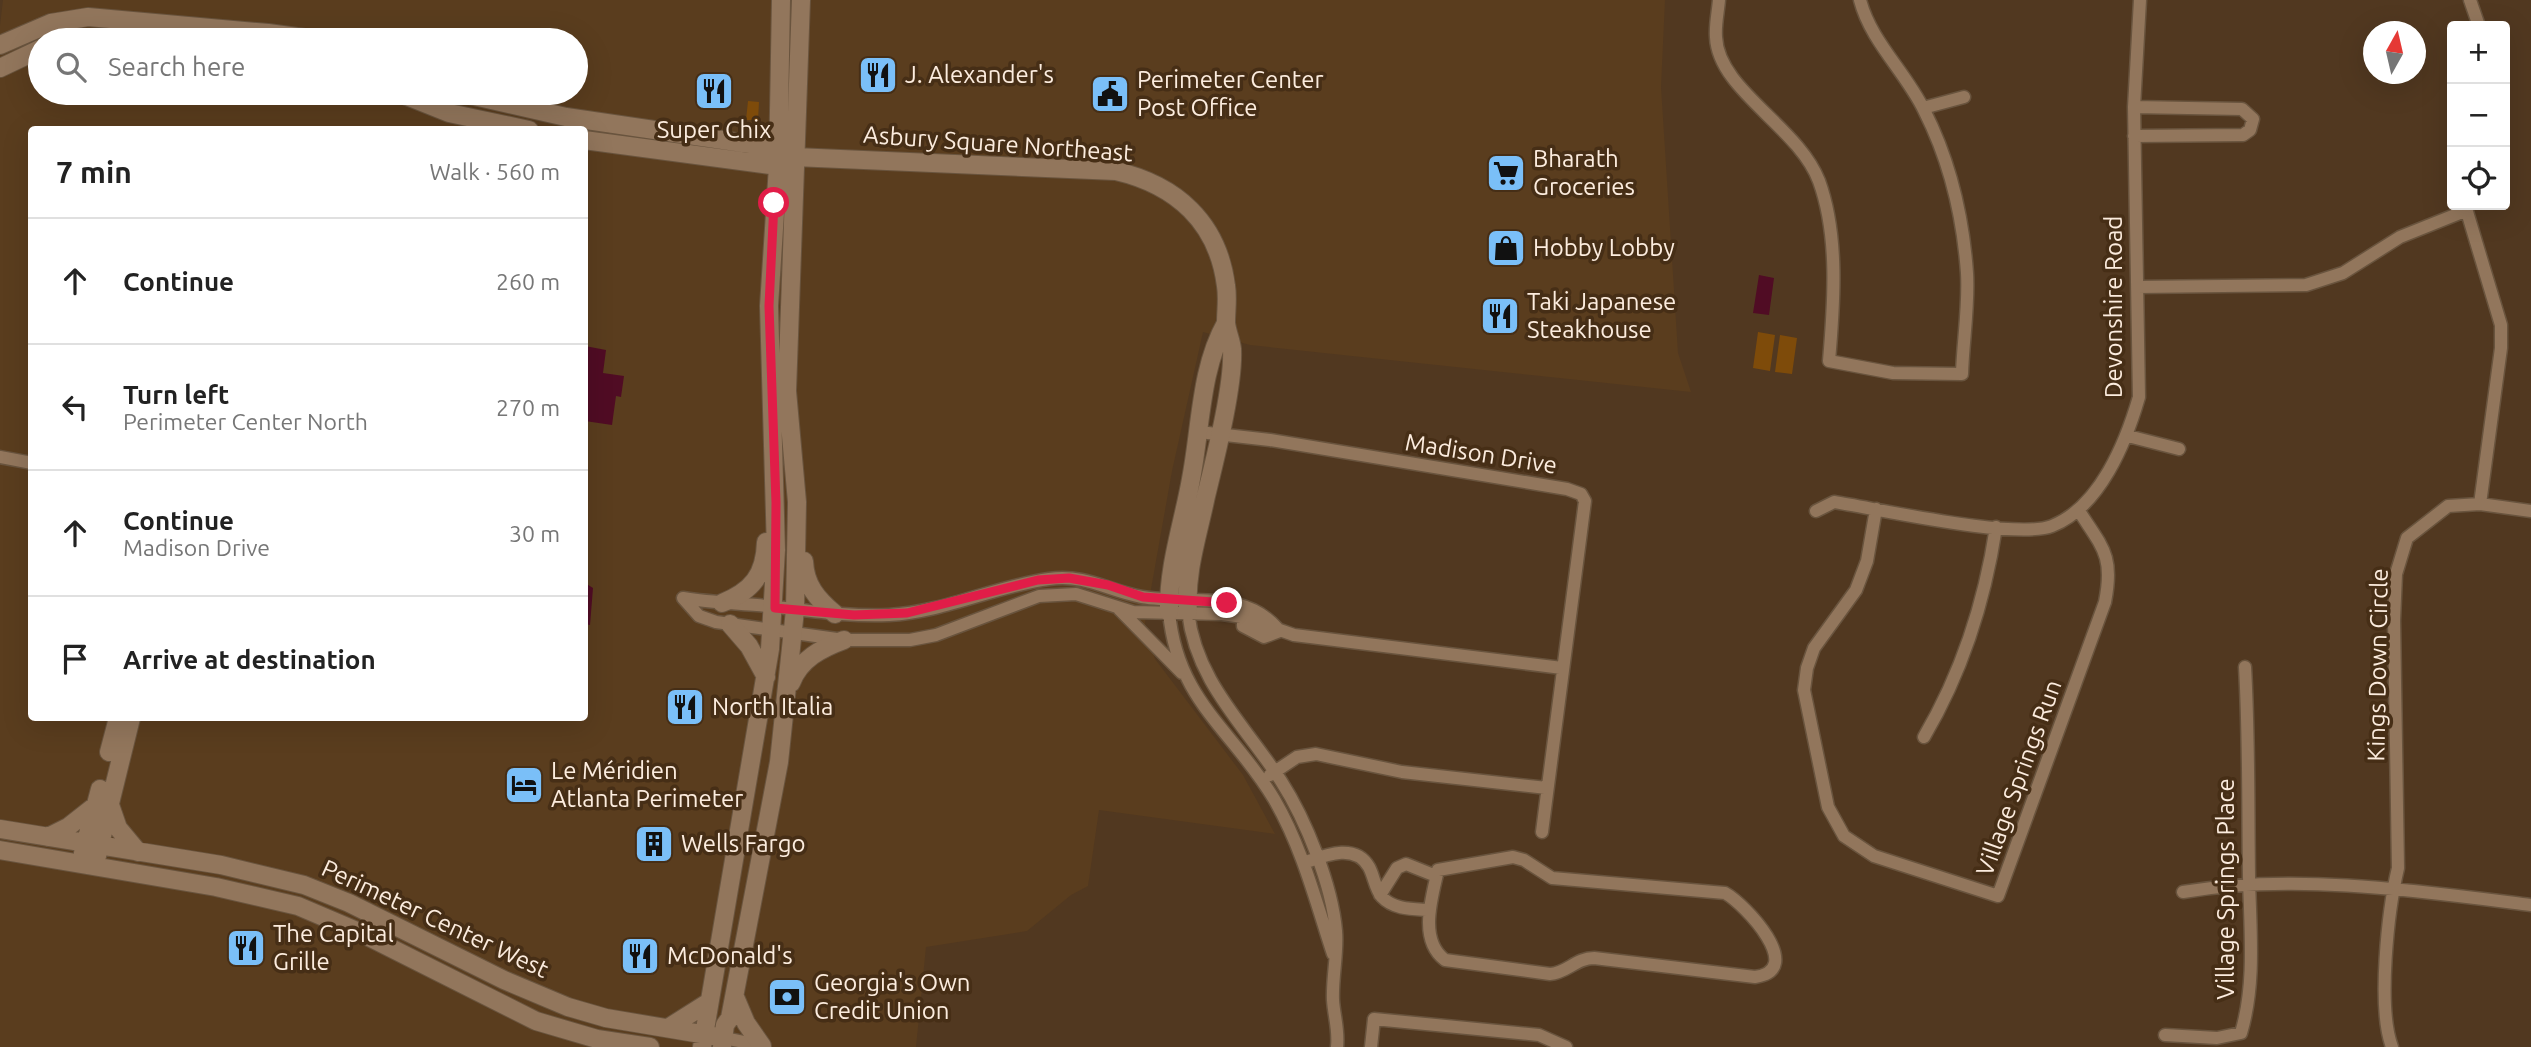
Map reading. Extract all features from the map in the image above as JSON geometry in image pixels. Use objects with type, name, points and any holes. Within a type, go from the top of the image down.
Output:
[{"type":"main road","points":[[703,1041],[775,608],[776,503],[769,306],[777,157],[781,0]]},
{"type":"main road","points":[[723,1043],[779,762],[789,690],[795,610],[797,489],[788,391],[801,0]]},
{"type":"main road","points":[[39,28],[51,23],[88,17],[212,28]]},
{"type":"main road","points":[[0,45],[28,33]]},
{"type":"main road","points":[[0,68],[28,55]]},
{"type":"main road","points":[[429,105],[449,113],[510,126]]},
{"type":"main road","points":[[494,105],[538,121],[571,126]]},
{"type":"main road","points":[[588,129],[777,157]]},
{"type":"main road","points":[[588,140],[795,157]]},
{"type":"main road","name":"Asbury Square Northeast","points":[[795,157],[1116,171],[1145,178],[1177,195],[1194,213],[1211,239],[1226,284],[1226,323],[1232,349],[1219,434],[1178,605]]},
{"type":"main road","name":"Asbury Square Northeast","points":[[1178,605],[1171,567],[1199,432],[1212,348],[1226,323]]},
{"type":"main road","points":[[790,429],[801,460],[805,492],[805,574],[813,592],[835,614]]},
{"type":"main road","points":[[722,603],[748,590],[761,572],[766,552],[766,515],[776,503]]},
{"type":"main road","points":[[730,624],[749,646],[765,677]]},
{"type":"main road","points":[[789,690],[795,673],[811,656],[844,640]]},
{"type":"main road","points":[[88,865],[103,803],[117,721]]},
{"type":"main road","points":[[48,837],[103,803],[130,721]]},
{"type":"main road","points":[[103,803],[118,828],[138,852]]},
{"type":"main road","name":"Perimeter Center West","points":[[0,829],[221,865],[322,891],[477,967],[568,1007],[606,1018],[668,1028],[703,1041],[723,1043]]},
{"type":"main road","name":"Perimeter Center West","points":[[0,850],[216,887],[298,906],[359,932],[467,989],[554,1028],[597,1039],[650,1047]]},
{"type":"main road","points":[[467,989],[477,967]]},
{"type":"main road","points":[[735,993],[737,1006],[764,1046]]},
{"type":"main road","points":[[668,1028],[709,1002]]},
{"type":"street","points":[[1719,0],[1716,39],[1725,69],[1740,89],[1797,143],[1819,180],[1832,234],[1832,326],[1829,360],[1893,373],[1962,374],[1967,275],[1959,206],[1942,150],[1923,108],[1866,22],[1860,0]]},
{"type":"street","name":"Devonshire Road","points":[[1996,527],[2050,527],[2079,511],[2114,463],[2128,436],[2139,397],[2134,107],[2140,0]]},
{"type":"street","points":[[2470,0],[2477,21]]},
{"type":"street","points":[[1923,108],[1964,97]]},
{"type":"street","points":[[2134,107],[2242,109],[2253,119],[2250,130],[2243,135],[2134,136]]},
{"type":"street","points":[[2137,287],[2306,285],[2343,273],[2400,237],[2461,210]]},
{"type":"street","points":[[2466,210],[2501,325],[2501,348],[2480,504]]},
{"type":"street","name":"Madison Drive","points":[[1199,432],[1498,478],[1581,494],[1585,501],[1542,832]]},
{"type":"street","points":[[2128,436],[2179,449]]},
{"type":"street","points":[[0,457],[28,462]]},
{"type":"street","points":[[1816,511],[1834,502],[1996,527],[1990,569],[1978,610],[1941,709],[1924,737]]},
{"type":"street","name":"Kings Down Circle","points":[[2392,1047],[2384,1001],[2393,888],[2398,868],[2396,574],[2407,538],[2448,506],[2480,504],[2531,511]]},
{"type":"street","name":"Village Springs Run","points":[[1876,509],[1867,561],[1856,590],[1818,642],[1807,668],[1804,690],[1828,807],[1844,836],[1866,852],[1998,896],[2105,602],[2111,572],[2102,546],[2079,511]]},
{"type":"street","points":[[1280,631],[1265,616],[1245,606],[1178,605],[1133,612],[1083,595],[1054,594],[1025,601],[921,639],[844,640],[704,618],[683,598],[835,614],[917,612],[1038,580],[1082,578],[1135,596],[1178,605],[1243,617],[1280,631],[1562,668]]},
{"type":"street","points":[[1113,604],[1186,677]]},
{"type":"street","points":[[1178,605],[1174,644],[1186,677],[1206,712],[1277,804],[1302,863],[1334,959]]},
{"type":"street","points":[[1178,605],[1209,681],[1275,773],[1295,807],[1316,858],[1335,920],[1337,1047]]},
{"type":"street","name":"Village Springs Place","points":[[2165,1035],[2217,1038],[2241,1033],[2250,996],[2245,667]]},
{"type":"street","points":[[1261,781],[1307,755],[1402,772],[1547,788]]},
{"type":"street","points":[[1302,863],[1334,852],[1357,856],[1368,864],[1380,895],[1396,906],[1429,910]]},
{"type":"street","points":[[1513,857],[1524,860],[1552,878],[1726,893],[1736,899],[1768,936],[1774,950],[1775,962],[1766,974],[1755,976],[1594,958],[1582,959],[1564,972],[1549,974],[1451,962],[1440,956],[1433,946],[1429,910],[1438,870],[1513,857]]},
{"type":"street","points":[[1380,895],[1397,868],[1406,864],[1436,876]]},
{"type":"street","points":[[2183,892],[2249,887],[2393,888],[2531,905]]},
{"type":"street","points":[[1371,1047],[1374,1019],[1539,1035],[1566,1047]]},
{"type":"street","points":[[723,1043],[764,1046]]},
{"type":"shaded area","points":[[3,0],[1665,0],[1661,87],[1678,353],[1691,392],[1250,345],[1203,332],[1172,471],[1145,623],[1155,659],[1243,775],[1275,834],[1099,810],[1088,886],[1071,895],[1027,931],[926,947],[916,1047],[0,1047],[0,26]]},
{"type":"shaded area","points":[[748,101],[759,102],[758,120],[746,120]]},
{"type":"shaded area","points":[[1759,275],[1774,278],[1769,315],[1753,313]]},
{"type":"shaded area","points":[[1758,332],[1775,335],[1770,371],[1753,368]]},
{"type":"shaded area","points":[[1780,335],[1797,338],[1792,374],[1775,372]]},
{"type":"shaded area","points":[[588,347],[606,350],[603,373],[624,376],[621,397],[616,396],[612,425],[588,421]]},
{"type":"shaded area","points":[[588,585],[593,588],[588,625]]},
{"type":"place","name":"J. Alexander's","points":[[878,75]]},
{"type":"place","name":"Super Chix","points":[[714,91]]},
{"type":"place","name":"Perimeter Center Post Office","points":[[1110,94]]},
{"type":"place","name":"Bharath Groceries","points":[[1506,173]]},
{"type":"place","name":"Hobby Lobby","points":[[1506,248]]},
{"type":"place","name":"Taki Japanese Steakhouse","points":[[1500,316]]},
{"type":"place","name":"North Italia","points":[[685,707]]},
{"type":"place","name":"Le Méridien Atlanta Perimeter","points":[[524,785]]},
{"type":"place","name":"Wells Fargo","points":[[654,844]]},
{"type":"place","name":"The Capital Grille","points":[[246,948]]},
{"type":"place","name":"McDonald's","points":[[640,956]]},
{"type":"place","name":"Georgia's Own Credit Union","points":[[787,997]]},
{"type":"route","points":[[774,203],[770,254],[769,338],[776,503],[775,608],[854,615],[891,615],[946,606],[1053,578],[1082,578],[1135,596],[1227,603]]}]
